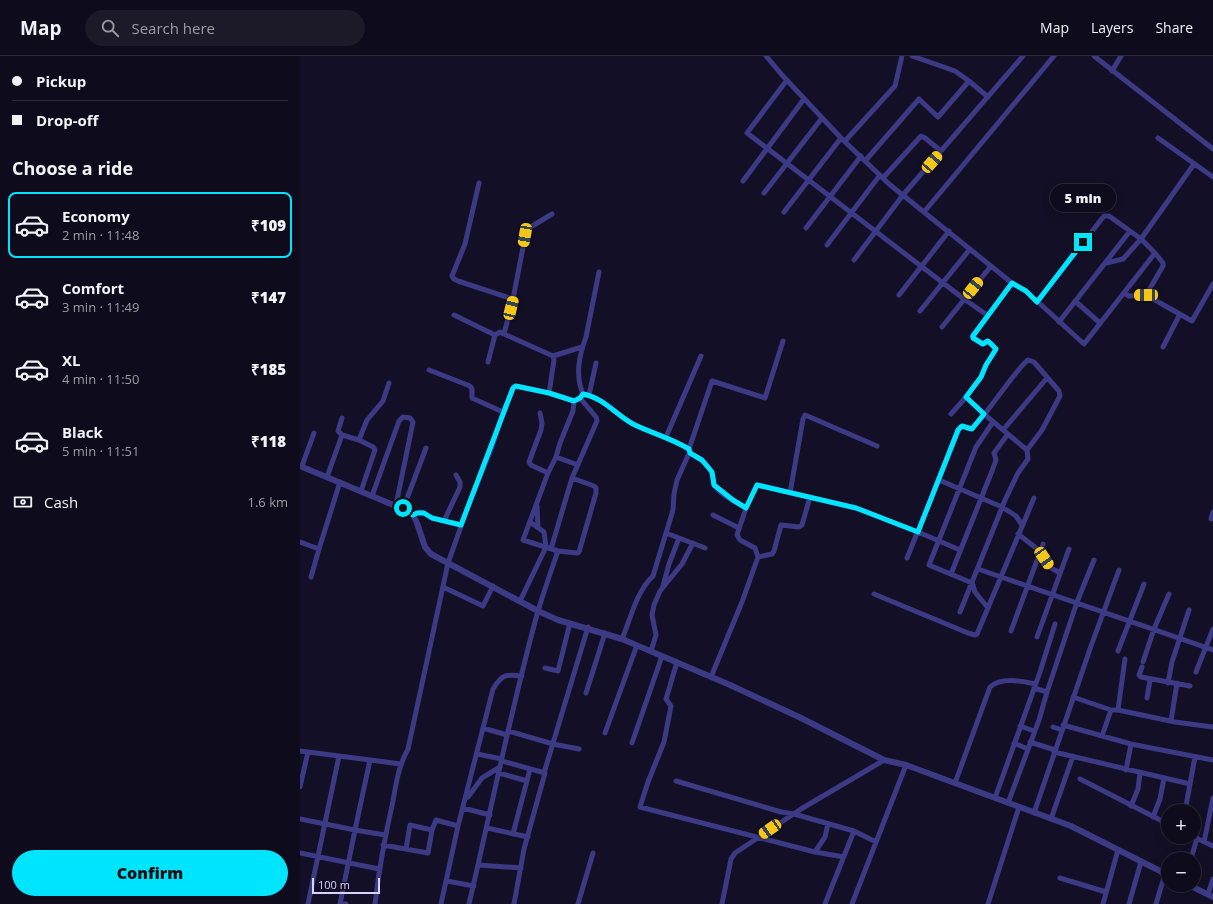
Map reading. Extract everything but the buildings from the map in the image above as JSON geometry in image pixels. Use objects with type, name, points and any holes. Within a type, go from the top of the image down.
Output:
[{"type":"street","points":[[766,56],[843,140],[882,177],[1012,283],[1026,291],[1084,344],[1155,253]]},
{"type":"street","points":[[772,63],[775,56]]},
{"type":"street","points":[[784,212],[843,140],[895,86],[902,56]]},
{"type":"street","points":[[912,56],[955,71],[988,97]]},
{"type":"street","points":[[854,260],[903,195],[1023,56]]},
{"type":"street","points":[[924,212],[1054,56]]},
{"type":"street","points":[[1094,56],[1213,149]]},
{"type":"street","points":[[1112,71],[1121,56]]},
{"type":"street","points":[[787,80],[747,133],[808,181],[987,315]]},
{"type":"street","points":[[806,228],[830,197],[863,159],[919,99],[938,117],[968,80]]},
{"type":"street","points":[[743,181],[804,98]]},
{"type":"street","points":[[764,193],[822,118]]},
{"type":"street","points":[[827,245],[851,213],[882,177],[921,136],[941,151]]},
{"type":"street","points":[[1158,138],[1213,177]]},
{"type":"street","points":[[1106,263],[1123,259],[1141,239],[1194,164]]},
{"type":"street","points":[[479,183],[465,244],[452,276],[458,281],[513,299]]},
{"type":"street","points":[[504,334],[513,299],[526,232],[552,214]]},
{"type":"street","points":[[1037,302],[1104,216],[1109,216],[1141,239],[1155,253],[1163,264],[1146,295]]},
{"type":"street","points":[[899,295],[949,231]]},
{"type":"street","points":[[1059,322],[1130,231]]},
{"type":"street","points":[[920,311],[970,249]]},
{"type":"street","points":[[942,327],[991,266]]},
{"type":"street","points":[[520,601],[549,548],[572,478],[597,420],[579,385],[577,369],[586,337],[598,272]]},
{"type":"street","points":[[951,414],[981,377],[986,365],[995,351],[995,347],[988,341],[983,344],[972,337],[1012,283]]},
{"type":"street","points":[[1124,293],[1129,296],[1146,295],[1192,321],[1213,284]]},
{"type":"street","points":[[1075,301],[1100,323]]},
{"type":"street","points":[[1163,347],[1180,314]]},
{"type":"street","points":[[454,315],[496,335]]},
{"type":"street","points":[[488,362],[496,335],[500,332],[553,356],[582,347]]},
{"type":"street","points":[[622,638],[640,593],[653,576],[673,510],[677,480],[690,451],[712,381],[765,398],[783,341]]},
{"type":"street","points":[[549,393],[554,360],[553,356]]},
{"type":"street","points":[[666,437],[700,356]]},
{"type":"street","points":[[907,558],[960,427],[962,426],[972,429],[1016,372],[1028,360],[1034,362],[1059,391],[1060,396],[1042,430],[1027,450],[1028,459],[1018,473],[1002,507],[960,612]]},
{"type":"street","points":[[584,396],[596,363]]},
{"type":"street","points":[[430,370],[472,387],[472,398],[503,412]]},
{"type":"street","points":[[1003,430],[1047,378]]},
{"type":"street","points":[[359,440],[367,420],[383,402],[389,383]]},
{"type":"street","points":[[375,904],[385,835],[401,764],[408,749],[448,563],[461,525],[492,447],[503,412],[514,386],[549,393],[574,401],[584,396],[601,400],[621,417],[666,437],[690,451],[702,460],[712,472],[714,485],[746,508]]},
{"type":"street","points":[[966,397],[1027,450]]},
{"type":"street","points":[[572,478],[596,488],[579,552],[577,554],[558,551],[523,540],[548,473],[574,411],[574,401]]},
{"type":"street","points":[[540,413],[542,423],[541,430],[529,462],[531,465],[548,473]]},
{"type":"street","points":[[790,493],[803,419],[805,415],[877,446]]},
{"type":"street","points":[[372,496],[399,421],[403,417],[410,418],[413,422],[396,505]]},
{"type":"street","points":[[342,418],[338,431],[342,435],[359,440],[373,447],[375,450],[361,491]]},
{"type":"street","points":[[972,582],[929,565],[976,447],[993,422]]},
{"type":"street","points":[[314,434],[301,466],[403,508],[413,515],[425,547],[431,554],[538,611],[558,620],[588,627],[622,638],[799,717],[884,760],[906,765],[1071,826],[1161,871]]},
{"type":"street","points":[[951,574],[996,460],[994,453],[1008,434]]},
{"type":"street","points":[[327,477],[342,435]]},
{"type":"street","points":[[403,508],[426,448]]},
{"type":"street","points":[[556,457],[578,465]]},
{"type":"street","points":[[444,521],[460,487],[460,482],[456,475]]},
{"type":"street","points":[[939,480],[1002,507],[1016,516],[1022,525]]},
{"type":"street","points":[[311,577],[318,549],[340,482]]},
{"type":"street","points":[[711,677],[742,602],[758,557],[755,548],[738,538],[739,528],[746,508],[757,485],[856,508],[960,550]]},
{"type":"street","points":[[758,557],[772,554],[781,525],[799,527],[802,525],[810,497]]},
{"type":"street","points":[[874,594],[975,635],[980,630],[1000,576],[1034,498]]},
{"type":"street","points":[[537,505],[538,527]]},
{"type":"street","points":[[1211,519],[1213,512]]},
{"type":"street","points":[[413,515],[417,513],[424,513],[432,518],[461,525]]},
{"type":"street","points":[[713,515],[739,528]]},
{"type":"street","points":[[530,522],[544,532],[549,548]]},
{"type":"street","points":[[666,533],[705,548]]},
{"type":"street","points":[[1018,534],[1040,551],[1049,566],[1060,573]]},
{"type":"street","points":[[663,587],[669,564],[679,538]]},
{"type":"street","points":[[300,542],[318,549]]},
{"type":"street","points":[[651,651],[656,635],[652,620],[652,610],[657,597],[663,587],[682,564],[692,543]]},
{"type":"street","points":[[1011,631],[1043,544]]},
{"type":"street","points":[[1037,637],[1069,549]]},
{"type":"street","points":[[469,904],[508,733],[538,611],[558,551]]},
{"type":"street","points":[[1008,803],[1028,749],[1077,602],[1094,560]]},
{"type":"street","points":[[978,569],[1213,650]]},
{"type":"street","points":[[1034,813],[1062,728],[1119,570]]},
{"type":"street","points":[[972,582],[975,592],[984,600],[988,608]]},
{"type":"street","points":[[1118,651],[1144,584]]},
{"type":"street","points":[[443,587],[483,606],[493,586]]},
{"type":"street","points":[[1169,594],[1154,629],[1142,665],[1140,677],[1190,686]]},
{"type":"street","points":[[1168,683],[1172,662],[1189,610]]},
{"type":"street","points":[[545,668],[558,671],[570,623]]},
{"type":"street","points":[[995,798],[1035,686],[1055,624]]},
{"type":"street","points":[[514,904],[528,837],[544,773],[588,627]]},
{"type":"street","points":[[1196,672],[1213,630]]},
{"type":"street","points":[[586,693],[605,633]]},
{"type":"street","points":[[605,733],[637,645]]},
{"type":"street","points":[[632,743],[662,656]]},
{"type":"street","points":[[1118,710],[1125,659]]},
{"type":"street","points":[[677,662],[666,699],[671,706],[664,742],[640,807],[815,852],[844,857]]},
{"type":"street","points":[[441,904],[458,826],[493,689],[504,675],[508,674],[522,676]]},
{"type":"street","points":[[955,783],[990,687],[997,683],[1017,680],[1035,686],[1046,692]]},
{"type":"street","points":[[1147,698],[1150,680]]},
{"type":"street","points":[[1171,721],[1177,683]]},
{"type":"street","points":[[1073,697],[1111,710],[1213,727]]},
{"type":"street","points":[[1102,736],[1111,710]]},
{"type":"street","points":[[1020,726],[1034,731]]},
{"type":"street","points":[[1053,727],[1213,760]]},
{"type":"street","points":[[483,728],[579,749]]},
{"type":"street","points":[[1030,742],[1054,751],[1126,770],[1190,784]]},
{"type":"street","points":[[1014,743],[1028,749]]},
{"type":"street","points":[[1126,770],[1131,744]]},
{"type":"street","points":[[300,751],[401,764]]},
{"type":"street","points":[[300,787],[308,752]]},
{"type":"street","points":[[477,754],[544,773]]},
{"type":"street","points":[[308,904],[339,756]]},
{"type":"street","points":[[1051,818],[1073,756]]},
{"type":"street","points":[[1186,804],[1195,757]]},
{"type":"street","points":[[346,904],[339,904],[370,760]]},
{"type":"street","points":[[722,904],[730,859],[735,852],[794,814],[884,760]]},
{"type":"street","points":[[852,904],[906,765]]},
{"type":"street","points":[[513,834],[530,769]]},
{"type":"street","points":[[465,801],[482,778],[500,770],[526,781]]},
{"type":"street","points":[[1131,806],[1138,789],[1140,773]]},
{"type":"street","points":[[1153,816],[1160,799],[1164,778]]},
{"type":"street","points":[[1080,779],[1161,820]]},
{"type":"street","points":[[676,781],[781,812],[794,814],[854,831],[876,842]]},
{"type":"street","points":[[1204,842],[1213,798]]},
{"type":"street","points":[[988,904],[1018,807]]},
{"type":"street","points":[[463,808],[490,814]]},
{"type":"street","points":[[300,819],[385,835]]},
{"type":"street","points":[[383,845],[428,853],[432,830],[436,820],[458,826]]},
{"type":"street","points":[[815,852],[825,837],[828,824]]},
{"type":"street","points":[[406,849],[410,825],[432,830]]},
{"type":"street","points":[[487,828],[528,837]]},
{"type":"street","points":[[825,904],[854,831]]},
{"type":"street","points":[[1201,840],[1213,846]]},
{"type":"street","points":[[1103,904],[1118,850]]},
{"type":"street","points":[[300,853],[379,869]]},
{"type":"street","points":[[578,904],[593,853]]},
{"type":"street","points":[[1129,904],[1141,862]]},
{"type":"street","points":[[478,865],[521,868]]},
{"type":"street","points":[[1060,878],[1106,892]]},
{"type":"street","points":[[1201,891],[1210,896],[1213,879]]},
{"type":"street","points":[[446,881],[474,886]]},
{"type":"street","points":[[1156,904],[1161,890]]},
{"type":"route","points":[[403,508],[413,515],[420,512],[432,518],[461,525],[492,447],[503,412],[513,388],[516,386],[549,393],[574,401],[580,398],[583,394],[601,400],[621,417],[689,449],[690,453],[702,460],[712,472],[714,485],[746,508],[757,485],[856,508],[918,532],[958,430],[962,426],[969,429],[974,428],[984,414],[966,397],[981,377],[986,365],[996,349],[988,341],[982,344],[972,337],[1012,283],[1026,291],[1037,302],[1083,242]]}]
